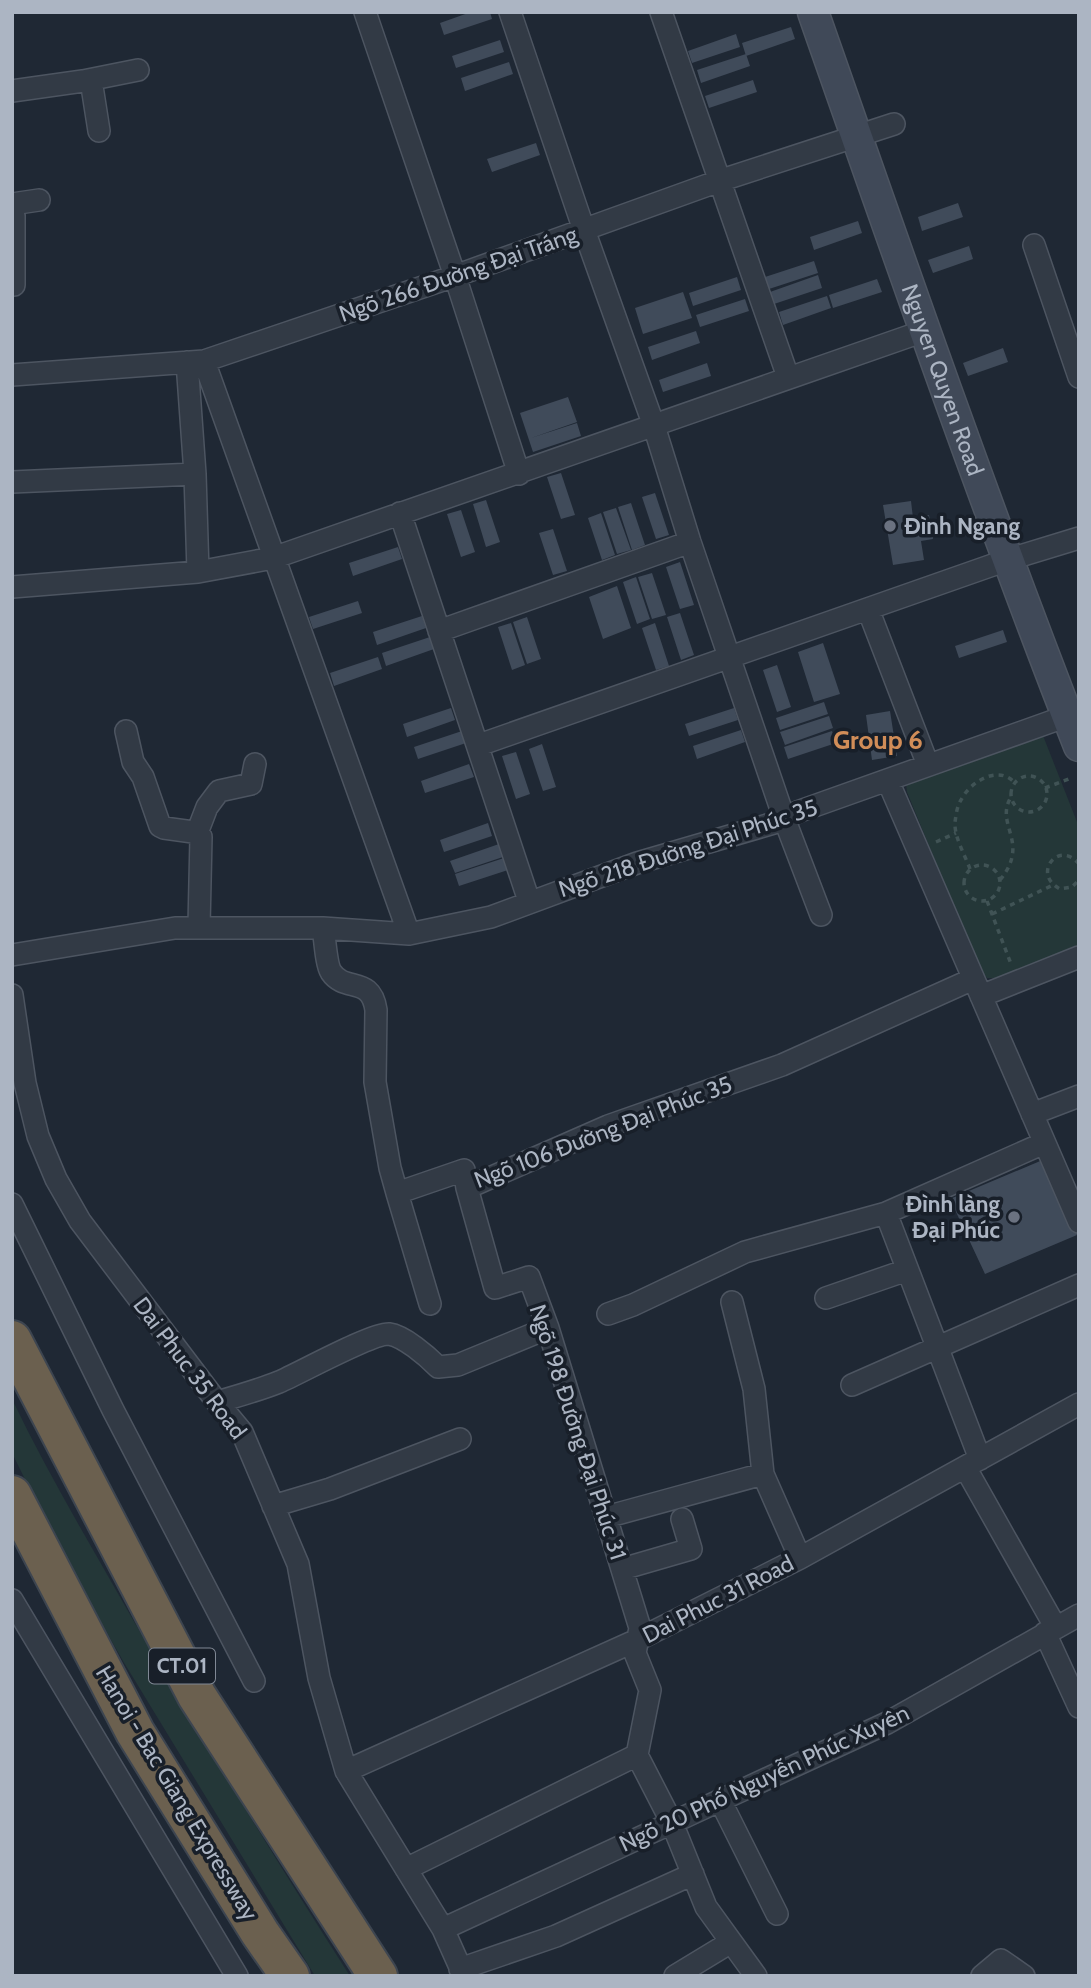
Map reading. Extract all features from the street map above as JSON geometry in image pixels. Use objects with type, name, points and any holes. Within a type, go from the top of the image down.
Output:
[{"type":"highway","name":"CT.01","points":[[12,1340],[197,1696],[378,1976]]},
{"type":"highway","name":"Hanoi - Bac Giang Expressway","points":[[12,1495],[135,1732],[260,1933],[290,1976]]},
{"type":"street","points":[[365,12],[519,474]]},
{"type":"street","points":[[510,12],[654,426],[690,542],[784,818],[821,915]]},
{"type":"street","points":[[661,12],[788,377]]},
{"type":"street","name":"Nguyen Quyen Road","points":[[813,12],[924,331],[1007,560],[1079,746]]},
{"type":"street","points":[[12,91],[91,80],[138,70]]},
{"type":"street","points":[[91,80],[99,131]]},
{"type":"street","name":"Ngõ 266 Đường Đại Tráng","points":[[12,375],[196,361],[455,276],[719,181],[894,124]]},
{"type":"street","points":[[14,285],[13,212],[39,200]]},
{"type":"street","points":[[1034,245],[1079,377]]},
{"type":"street","points":[[12,587],[198,572],[273,558],[924,331]]},
{"type":"street","points":[[196,361],[198,572]]},
{"type":"street","points":[[196,361],[273,558],[409,934]]},
{"type":"street","points":[[12,482],[195,474]]},
{"type":"street","points":[[400,513],[530,901]]},
{"type":"street","points":[[479,745],[1007,560],[1079,538]]},
{"type":"street","points":[[439,631],[690,542]]},
{"type":"street","points":[[867,609],[928,765]]},
{"type":"street","name":"Ngõ 218 Đường Đại Phúc 35","points":[[12,955],[199,926],[323,928],[409,934],[491,917],[637,863],[774,823],[1067,716]]},
{"type":"street","points":[[125,731],[133,762],[143,777],[160,825],[197,833],[202,841],[199,926]]},
{"type":"street","points":[[197,833],[207,807],[219,791],[251,784],[255,764]]},
{"type":"street","points":[[888,781],[1079,1222]]},
{"type":"street","points":[[323,928],[330,971],[337,978],[369,992],[374,999],[374,1082],[390,1168],[430,1304]]},
{"type":"street","name":"Ngõ 106 Đường Đại Phúc 35","points":[[397,1193],[464,1170],[467,1188],[608,1126],[782,1065],[977,987],[1079,957]]},
{"type":"street","name":"Dai Phuc 35 Road","points":[[12,995],[25,1083],[38,1136],[56,1179],[80,1221],[242,1432],[298,1564],[319,1678],[346,1771],[443,1929],[462,1972]]},
{"type":"street","points":[[1032,1114],[1079,1096]]},
{"type":"street","points":[[608,1314],[633,1305],[745,1252],[886,1213],[1044,1143]]},
{"type":"street","name":"Ngõ 198 Đường Đại Phúc 31","points":[[467,1188],[495,1288],[528,1277],[548,1328],[640,1628],[635,1653],[650,1690],[637,1755]]},
{"type":"street","points":[[12,1204],[113,1410],[254,1681]]},
{"type":"street","points":[[886,1213],[937,1348],[972,1463],[1051,1631],[1079,1707]]},
{"type":"street","points":[[825,1298],[907,1269]]},
{"type":"street","points":[[852,1385],[1079,1286]]},
{"type":"street","points":[[733,1302],[754,1389],[763,1474],[800,1558]]},
{"type":"street","points":[[217,1402],[282,1381],[367,1340],[386,1334],[396,1336],[425,1354],[438,1367],[458,1365],[548,1328]]},
{"type":"street","name":"Dai Phuc 31 Road","points":[[346,1771],[637,1640],[800,1558],[1079,1404]]},
{"type":"street","points":[[274,1506],[330,1489],[460,1439]]},
{"type":"street","points":[[606,1517],[763,1474]]},
{"type":"street","points":[[622,1569],[691,1549],[682,1519]]},
{"type":"street","points":[[12,1600],[237,1976]]},
{"type":"street","name":"Ngõ 20 Phố Nguyễn Phúc Xuyên","points":[[443,1929],[887,1723],[1079,1615]]},
{"type":"street","points":[[406,1869],[637,1755],[672,1822],[706,1907],[756,1976]]},
{"type":"street","points":[[720,1800],[777,1914]]},
{"type":"street","points":[[462,1972],[556,1936],[693,1874]]},
{"type":"street","points":[[675,1976],[731,1942]]},
{"type":"street","points":[[982,1976],[1001,1960],[1024,1976]]},
{"type":"path","points":[[970,869],[956,834],[961,799],[979,779],[985,777],[998,775],[1011,778],[1015,783]]},
{"type":"path","points":[[999,880],[1014,853],[1006,816],[1012,788],[1024,777],[1034,777],[1041,782],[1047,796],[1042,807],[1032,812],[1016,808],[1011,797]]},
{"type":"path","points":[[1045,788],[1069,779]]},
{"type":"path","points":[[928,846],[956,834]]},
{"type":"path","points":[[1079,863],[1067,855],[1053,859],[1047,867],[1049,881],[1060,888],[1068,888],[1079,880]]},
{"type":"path","points":[[978,866],[987,866],[995,871],[999,880],[998,892],[987,901],[976,901],[966,892],[964,879],[970,869],[978,866]]},
{"type":"path","points":[[992,914],[1053,885]]},
{"type":"path","points":[[987,901],[1013,970]]},
{"type":"shaded area","points":[[1042,733],[1079,827],[1079,946],[995,978],[987,978],[978,966],[907,792],[906,783]]},
{"type":"shaded area","points":[[12,1399],[70,1510],[158,1663],[350,1976],[315,1976],[123,1661],[60,1550],[12,1453]]},
{"type":"building","points":[[471,12],[490,12],[492,19],[444,35],[440,23]]},
{"type":"building","points":[[791,27],[795,39],[746,56],[742,43]]},
{"type":"building","points":[[736,34],[740,47],[692,63],[688,51]]},
{"type":"building","points":[[500,40],[504,52],[456,68],[452,56]]},
{"type":"building","points":[[746,54],[750,66],[701,83],[697,70]]},
{"type":"building","points":[[509,62],[513,74],[465,91],[461,78]]},
{"type":"building","points":[[753,80],[757,92],[709,108],[705,96]]},
{"type":"building","points":[[536,143],[540,155],[492,172],[487,159]]},
{"type":"building","points":[[958,203],[963,217],[922,231],[918,217]]},
{"type":"building","points":[[858,221],[862,233],[814,250],[810,237]]},
{"type":"building","points":[[969,246],[973,259],[933,273],[928,260]]},
{"type":"building","points":[[814,261],[818,273],[769,289],[765,277]]},
{"type":"building","points":[[818,275],[822,288],[774,304],[770,292]]},
{"type":"building","points":[[737,277],[741,290],[693,306],[689,293]]},
{"type":"building","points":[[877,279],[882,292],[833,308],[829,295]]},
{"type":"building","points":[[683,292],[692,318],[643,334],[635,308]]},
{"type":"building","points":[[827,296],[831,308],[783,325],[779,312]]},
{"type":"building","points":[[745,299],[749,311],[700,327],[696,315]]},
{"type":"building","points":[[696,331],[700,343],[652,360],[648,347]]},
{"type":"building","points":[[1003,348],[1008,362],[968,376],[963,363]]},
{"type":"building","points":[[707,363],[711,376],[663,392],[659,380]]},
{"type":"building","points":[[568,397],[577,422],[531,438],[577,423],[581,436],[533,452],[520,413]]},
{"type":"building","points":[[561,473],[575,515],[561,519],[547,477]]},
{"type":"building","points":[[655,493],[669,535],[656,539],[642,497]]},
{"type":"building","points":[[486,500],[500,542],[486,547],[473,504]]},
{"type":"building","points":[[911,501],[913,518],[929,515],[933,539],[921,541],[924,560],[893,565],[883,505]]},
{"type":"building","points":[[631,503],[645,545],[632,550],[618,507]]},
{"type":"building","points":[[616,508],[631,550],[617,554],[603,512]]},
{"type":"building","points":[[461,510],[475,552],[461,557],[447,514]]},
{"type":"building","points":[[601,513],[615,555],[602,560],[588,518]]},
{"type":"building","points":[[553,529],[567,571],[553,575],[539,533]]},
{"type":"building","points":[[398,547],[402,559],[353,576],[349,563]]},
{"type":"building","points":[[680,562],[694,605],[680,609],[666,567]]},
{"type":"building","points":[[652,573],[666,615],[652,619],[638,577]]},
{"type":"building","points":[[636,577],[650,619],[637,624],[623,582]]},
{"type":"building","points":[[617,586],[631,628],[603,639],[589,597]]},
{"type":"building","points":[[358,601],[362,613],[313,629],[309,617]]},
{"type":"building","points":[[680,613],[694,655],[681,660],[667,617]]},
{"type":"building","points":[[422,616],[426,628],[377,645],[373,632]]},
{"type":"building","points":[[527,617],[541,659],[527,664],[513,622]]},
{"type":"building","points":[[511,623],[525,665],[512,670],[498,627]]},
{"type":"building","points":[[655,623],[669,666],[656,670],[642,628]]},
{"type":"building","points":[[1003,630],[1007,642],[959,658],[955,646]]},
{"type":"building","points":[[430,637],[434,649],[386,666],[382,653]]},
{"type":"building","points":[[823,643],[840,694],[814,702],[798,652]]},
{"type":"building","points":[[378,657],[382,669],[334,686],[330,673]]},
{"type":"building","points":[[777,665],[791,707],[777,712],[763,670]]},
{"type":"building","points":[[824,702],[828,714],[780,730],[776,718]]},
{"type":"building","points":[[451,708],[455,720],[407,737],[403,724]]},
{"type":"building","points":[[734,708],[738,720],[689,736],[685,724]]},
{"type":"building","points":[[890,711],[897,756],[872,760],[866,715]]},
{"type":"building","points":[[829,716],[833,728],[785,745],[780,732]]},
{"type":"building","points":[[741,730],[745,742],[697,759],[693,746]]},
{"type":"building","points":[[462,731],[466,743],[418,759],[414,747]]},
{"type":"building","points":[[832,731],[836,743],[788,759],[784,747]]},
{"type":"building","points":[[542,744],[556,787],[543,791],[529,749]]},
{"type":"building","points":[[516,752],[530,794],[516,799],[502,756]]},
{"type":"building","points":[[469,764],[474,777],[425,793],[421,781]]},
{"type":"building","points":[[488,823],[492,836],[444,852],[440,840]]},
{"type":"building","points":[[499,844],[503,857],[455,873],[450,861]]},
{"type":"building","points":[[504,858],[508,870],[459,886],[455,874]]},
{"type":"building","name":"Đình làng Đại Phúc","points":[[1045,1159],[1077,1235],[985,1274],[950,1199]]},
{"type":"place","name":"Đình Ngang","points":[[890,526]]},
{"type":"place","name":"Đình làng Đại Phúc","points":[[1014,1217]]},
{"type":"district","name":"Group 6","points":[[878,740]]}]
